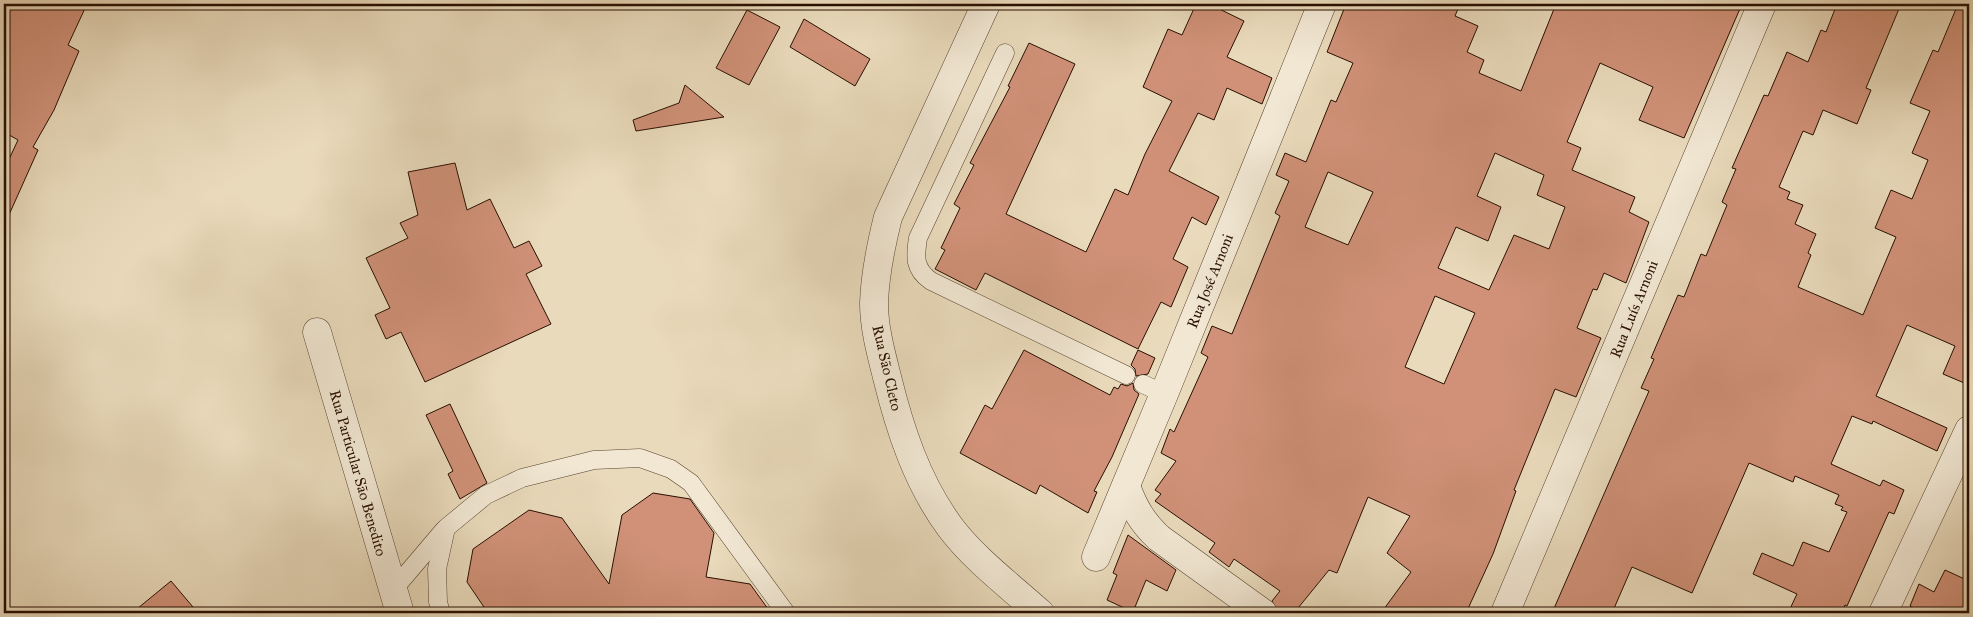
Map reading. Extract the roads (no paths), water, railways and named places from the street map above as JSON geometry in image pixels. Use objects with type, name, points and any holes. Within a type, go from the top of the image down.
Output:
[{"type":"street","name":"Rua São Cleto","points":[[986,4],[888,217],[879,253],[875,316],[878,342],[905,442],[929,494],[951,528],[982,560],[1040,613]]},
{"type":"street","name":"Rua José Arnoni","points":[[1096,557],[1126,486],[1154,389],[1322,4]]},
{"type":"street","name":"Rua Luís Arnoni","points":[[1505,613],[1762,4]]},
{"type":"street","name":"Rua Particular São Benedito","points":[[317,332],[397,602]]},
{"type":"street","points":[[1883,613],[1969,430]]},
{"type":"street","points":[[1126,486],[1135,511],[1145,526],[1263,613]]},
{"type":"lane","points":[[1005,53],[918,238],[915,254],[916,265],[922,275],[931,281],[1126,375]]},
{"type":"lane","points":[[397,602],[446,528],[486,495],[522,478],[594,460],[640,458],[672,469],[691,484],[786,613]]},
{"type":"lane","points":[[441,613],[438,602],[437,569],[446,528]]}]
